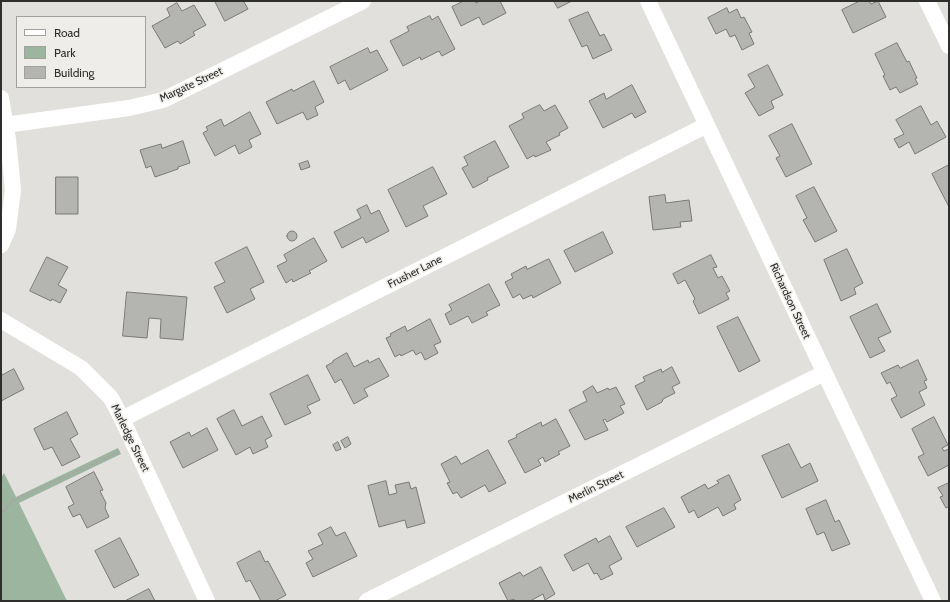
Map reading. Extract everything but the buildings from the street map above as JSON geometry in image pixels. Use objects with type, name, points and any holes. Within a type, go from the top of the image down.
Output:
[{"type":"street","name":"Margate Street","points":[[5,125],[129,108],[163,100],[363,1]]},
{"type":"street","name":"Richardson Street","points":[[648,1],[933,601]]},
{"type":"street","points":[[927,1],[949,46]]},
{"type":"street","points":[[1,98],[13,190],[8,228],[1,245]]},
{"type":"street","name":"Frusher Lane","points":[[122,419],[707,125]]},
{"type":"street","name":"Marledge Street","points":[[1,320],[81,368],[111,398],[207,601]]},
{"type":"street","name":"Merlin Street","points":[[367,601],[824,373]]},
{"type":"path","points":[[1,517],[3,511],[14,500],[134,445]]},
{"type":"green space","points":[[118,448],[121,454],[19,503],[67,601],[1,601],[1,478],[4,473],[16,497]]}]
